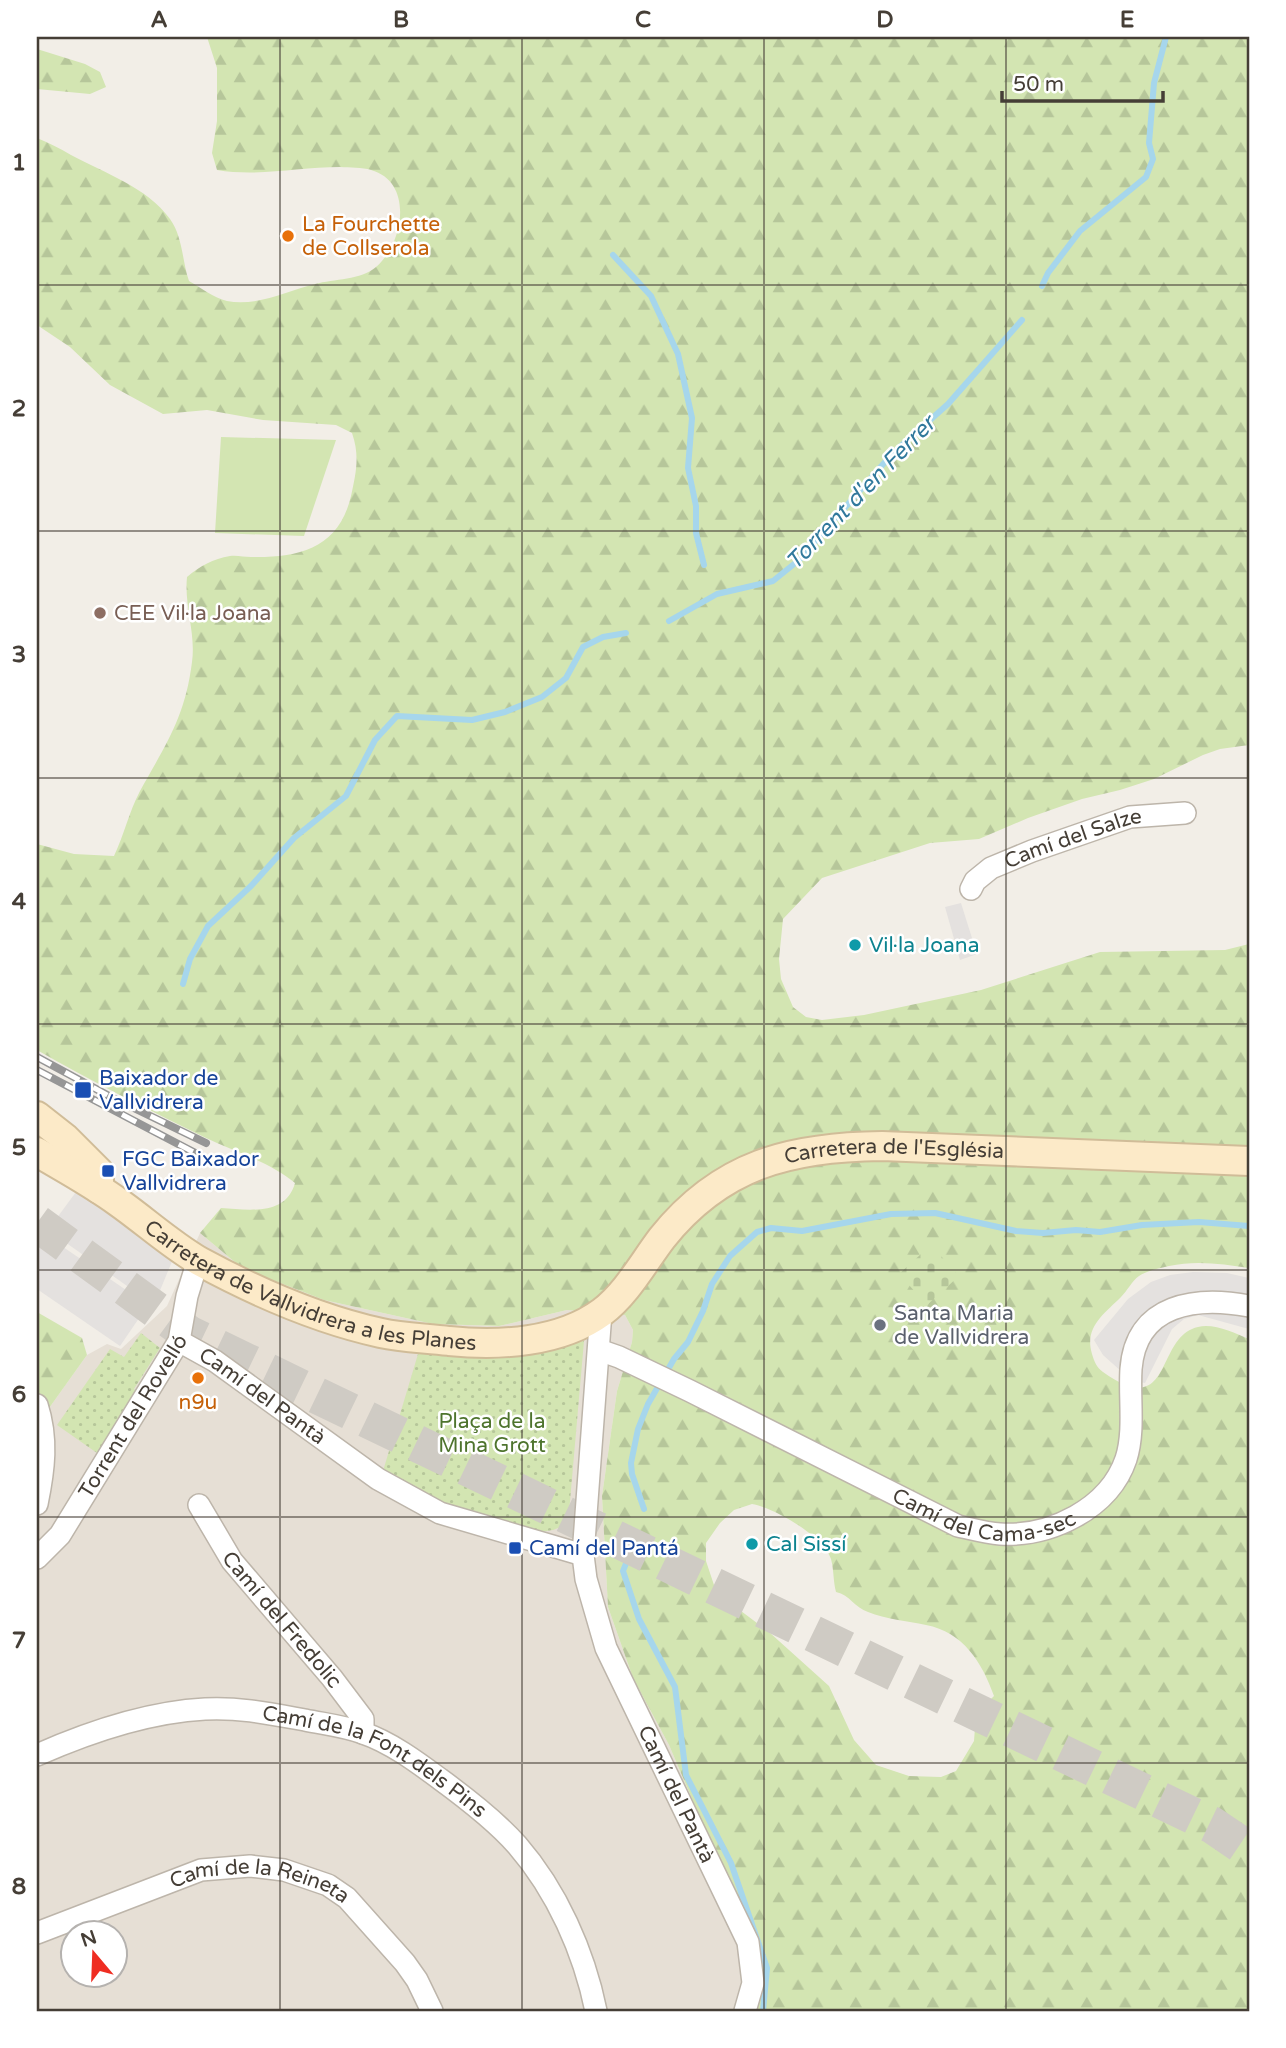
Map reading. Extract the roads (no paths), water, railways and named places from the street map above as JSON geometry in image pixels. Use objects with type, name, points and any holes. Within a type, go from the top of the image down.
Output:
[{"type":"main road","points":[[37,1116],[65,1138],[99,1172],[99,1189]]},
{"type":"main road","name":"Carretera de l'Església","points":[[601,1312],[626,1288],[660,1241],[698,1199],[720,1183],[781,1157],[845,1146],[882,1146],[1249,1161]]},
{"type":"main road","name":"Carretera de Vallvidrera a les Planes","points":[[37,1152],[99,1189],[198,1260],[300,1308],[384,1334],[477,1344],[508,1342],[556,1334],[601,1312]]},
{"type":"street","name":"Camí del Salze","points":[[971,889],[975,881],[991,868],[1032,851],[1130,817],[1185,813]]},
{"type":"street","name":"Torrent del Rovelló","points":[[37,1558],[60,1535],[179,1341],[187,1296],[198,1260]]},
{"type":"street","name":"Camí del Cama-sec","points":[[600,1350],[690,1391],[958,1526],[1002,1534],[1041,1530],[1080,1515],[1112,1486],[1126,1460],[1130,1432],[1131,1365],[1143,1330],[1160,1315],[1202,1301],[1249,1306]]},
{"type":"street","points":[[583,1555],[601,1312]]},
{"type":"street","name":"Camí del Pantà","points":[[179,1341],[215,1361],[378,1479],[440,1513],[583,1555],[586,1579],[607,1648],[748,1942],[753,1983],[745,2011]]},
{"type":"street","points":[[37,1405],[43,1423],[45,1455],[37,1504]]},
{"type":"street","name":"Camí del Fredolic","points":[[199,1505],[232,1561],[332,1678],[363,1719],[363,1733]]},
{"type":"street","name":"Camí de la Font dels Pins","points":[[37,1755],[94,1732],[189,1710],[264,1712],[363,1733],[432,1773],[518,1847],[543,1882],[572,1935],[596,2011]]},
{"type":"street","name":"Camí de la Reineta","points":[[37,1933],[201,1870],[250,1866],[284,1870],[328,1885],[347,1898],[405,1963],[417,1980],[432,2011]]},
{"type":"waterway","name":"Torrent d'en Ferrer","points":[[1042,286],[1048,273],[1080,231],[1146,177],[1153,159],[1149,143],[1154,83],[1166,37]]},
{"type":"waterway","points":[[613,255],[651,296],[678,354],[692,418],[688,468],[696,506],[696,533],[704,565]]},
{"type":"waterway","name":"Torrent d'en Ferrer","points":[[669,621],[717,594],[773,581],[799,560],[892,454],[948,404],[1022,320]]},
{"type":"waterway","name":"Torrent d'en Ferrer","points":[[183,984],[190,959],[208,926],[251,886],[294,838],[346,796],[375,740],[397,716],[472,720],[505,712],[542,697],[566,678],[583,647],[603,637],[626,633]]},
{"type":"waterway","points":[[644,1509],[631,1463],[638,1429],[648,1404],[674,1359],[688,1342],[712,1284],[730,1256],[757,1232],[771,1228],[802,1231],[891,1214],[935,1213],[1016,1231],[1043,1233],[1076,1230],[1100,1232],[1142,1225],[1199,1222],[1249,1226]]},
{"type":"waterway","points":[[627,1561],[623,1571],[639,1619],[675,1687],[686,1775],[731,1863],[767,1968],[763,2011]]},
{"type":"tunnel","points":[[37,1223],[189,1334],[1212,1825],[1249,1850]]},
{"type":"railway","points":[[37,1057],[109,1096],[206,1143]]},
{"type":"railway","points":[[37,1070],[201,1156]]},
{"type":"place","name":"La Fourchette de Collserola","points":[[288,236]]},
{"type":"place","name":"CEE Vil·la Joana","points":[[100,613]]},
{"type":"place","name":"Vil·la Joana","points":[[855,945]]},
{"type":"place","name":"Baixador de Vallvidrera","points":[[83,1090]]},
{"type":"place","name":"FGC Baixador Vallvidrera","points":[[108,1171]]},
{"type":"place","name":"Santa Maria de Vallvidrera","points":[[880,1325]]},
{"type":"place","name":"n9u","points":[[198,1378]]},
{"type":"place","name":"Cal Sissí","points":[[752,1544]]},
{"type":"place","name":"Camí del Pantá","points":[[515,1548]]},
{"type":"park label","name":"Plaça de la Mina Grott","points":[[492,1433]]}]
